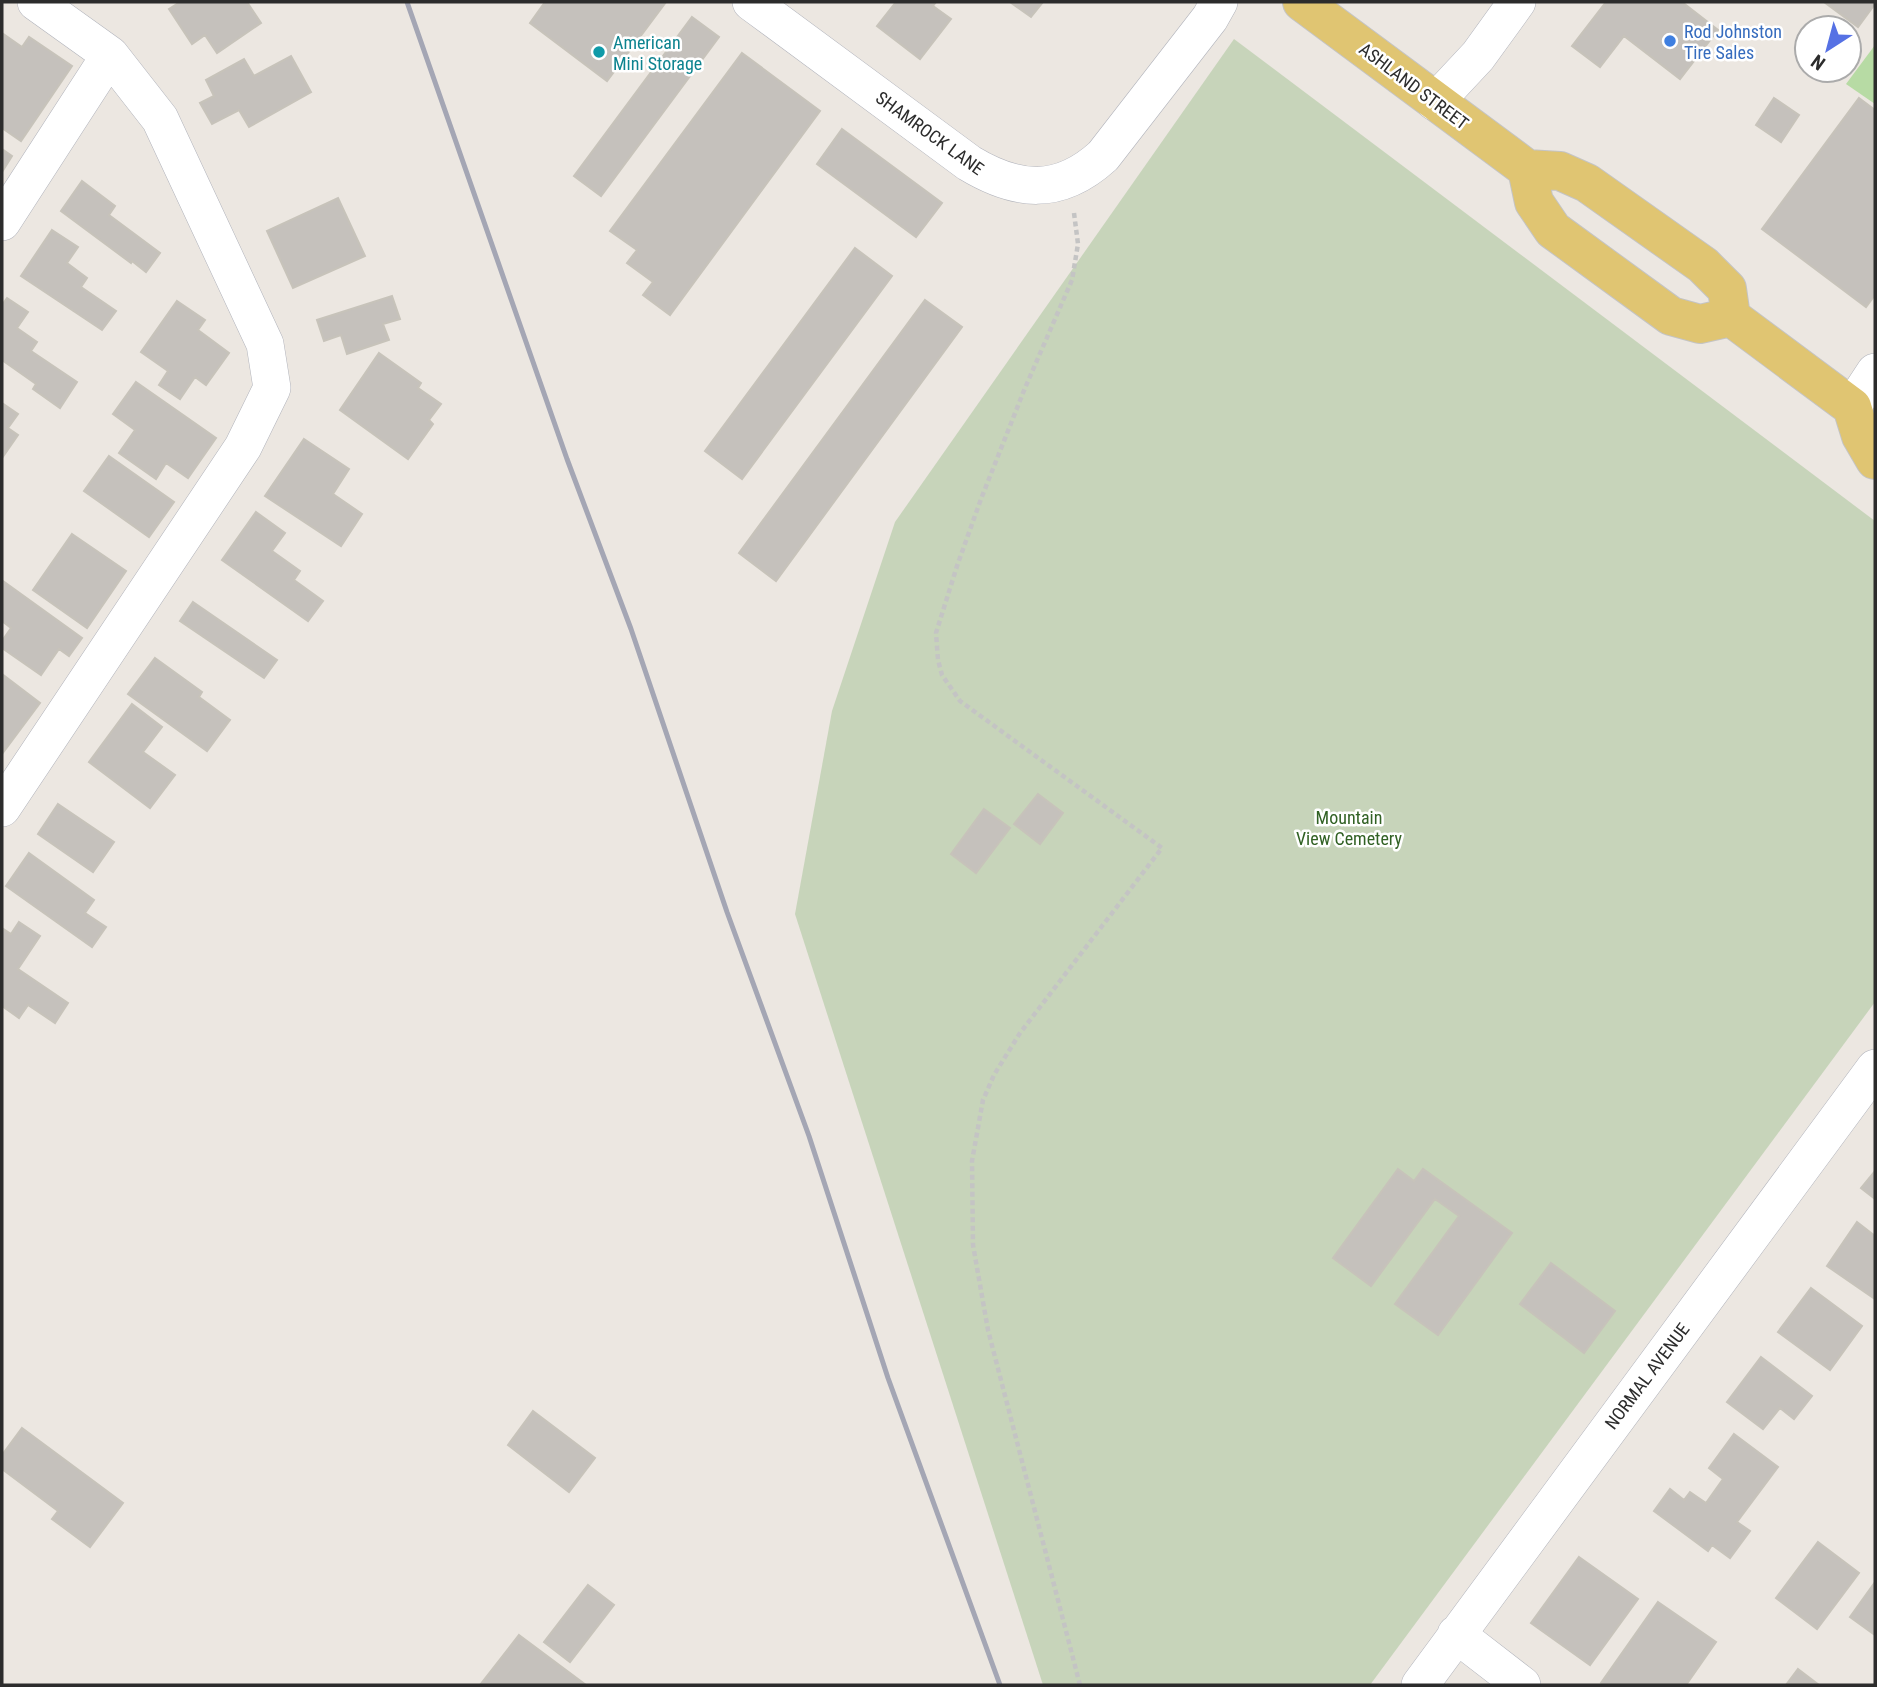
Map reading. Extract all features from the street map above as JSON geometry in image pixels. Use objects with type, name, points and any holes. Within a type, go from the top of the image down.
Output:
[{"type":"main road","name":"ASHLAND STREET","points":[[1306,3],[1527,169]]},
{"type":"main road","points":[[1731,317],[1727,289],[1703,265],[1587,183],[1560,171],[1527,169],[1534,202],[1553,230],[1671,316],[1700,324],[1731,317],[1864,405],[1861,436],[1875,460]]},
{"type":"street","points":[[2,808],[243,447],[272,388],[265,344],[160,120],[110,55],[36,2]]},
{"type":"street","name":"SHAMROCK LANE","points":[[751,2],[968,163],[1008,183],[1035,186],[1069,181],[1090,168],[1123,133],[1210,18],[1219,2]]},
{"type":"street","points":[[1435,102],[1478,56],[1517,2]]},
{"type":"street","points":[[2,222],[110,55]]},
{"type":"street","points":[[1864,405],[1875,372]]},
{"type":"street","name":"NORMAL AVENUE","points":[[1420,1685],[1875,1069]]},
{"type":"street","points":[[1456,1634],[1522,1685]]},
{"type":"path","points":[[1069,181],[1078,244],[1072,280],[981,499],[936,633],[942,675],[960,701],[1161,848],[1014,1043],[983,1100],[972,1161],[973,1245],[988,1330],[1080,1685]]},
{"type":"green space","name":"Mountain View Cemetery","points":[[1234,39],[1875,521],[1875,1002],[1370,1685],[1043,1685],[795,914],[832,711],[895,522]]},
{"type":"green space","points":[[1875,45],[1875,104],[1846,84],[1863,84],[1863,61]]},
{"type":"building","points":[[180,2],[247,2],[261,23],[217,53],[205,35],[192,44],[169,9]]},
{"type":"building","name":"American Mini Storage","points":[[545,2],[666,2],[607,81],[530,23]]},
{"type":"building","points":[[896,2],[936,2],[933,6],[951,19],[920,59],[877,26]]},
{"type":"building","points":[[1010,2],[1043,2],[1031,17]]},
{"type":"building","name":"Rod Johnston Tire Sales","points":[[1606,2],[1682,2],[1718,30],[1680,79],[1624,36],[1600,67],[1572,46]]},
{"type":"building","points":[[1824,2],[1875,2],[1863,20],[1863,14],[1840,14]]},
{"type":"building","points":[[692,17],[719,37],[601,196],[574,176]]},
{"type":"building","points":[[2,33],[22,47],[29,37],[72,66],[21,141],[2,128]]},
{"type":"building","points":[[742,53],[820,111],[670,315],[643,295],[653,282],[627,263],[637,250],[610,231]]},
{"type":"building","points":[[291,56],[311,92],[249,127],[239,110],[212,124],[200,103],[214,96],[206,80],[244,59],[254,76]]},
{"type":"building","points":[[1774,98],[1799,115],[1781,142],[1756,125]]},
{"type":"building","points":[[1859,98],[1875,110],[1875,295],[1866,307],[1762,229]]},
{"type":"building","points":[[842,129],[942,203],[916,237],[817,164]]},
{"type":"building","points":[[2,149],[12,156],[2,172]]},
{"type":"building","points":[[82,181],[115,206],[109,215],[160,253],[146,272],[61,211]]},
{"type":"building","points":[[338,198],[365,256],[293,288],[267,231]]},
{"type":"building","points":[[52,230],[78,247],[67,263],[87,278],[81,287],[116,311],[102,330],[21,276]]},
{"type":"building","points":[[855,248],[892,276],[742,479],[705,451]]},
{"type":"building","points":[[392,296],[400,319],[383,324],[389,340],[347,354],[341,335],[324,341],[317,320]]},
{"type":"building","points":[[7,298],[28,312],[17,328],[37,342],[31,351],[77,382],[60,408],[33,389],[36,384],[2,360],[2,305]]},
{"type":"building","points":[[925,300],[962,327],[776,581],[739,553]]},
{"type":"building","points":[[177,301],[205,320],[198,330],[229,353],[206,385],[195,377],[180,399],[159,385],[168,371],[141,352]]},
{"type":"building","points":[[379,353],[421,383],[418,388],[441,404],[429,420],[433,424],[408,459],[340,410]]},
{"type":"building","points":[[136,382],[216,438],[188,478],[166,463],[156,479],[119,453],[135,430],[113,414]]},
{"type":"building","points":[[2,403],[18,414],[8,428],[18,435],[2,458]]},
{"type":"building","points":[[304,439],[349,469],[333,494],[362,514],[341,546],[265,496]]},
{"type":"building","points":[[109,456],[174,502],[149,537],[84,491]]},
{"type":"building","points":[[256,512],[285,533],[272,551],[300,571],[294,580],[323,601],[308,621],[222,560]]},
{"type":"building","points":[[72,534],[126,571],[87,628],[33,590]]},
{"type":"building","points":[[3,581],[82,638],[69,656],[59,649],[41,675],[2,648],[2,641],[11,628],[2,621]]},
{"type":"building","points":[[193,602],[277,660],[264,678],[180,621]]},
{"type":"building","points":[[155,658],[202,692],[199,697],[230,720],[207,751],[128,694]]},
{"type":"building","points":[[2,674],[40,703],[2,754]]},
{"type":"building","points":[[132,704],[162,727],[143,752],[175,775],[150,808],[89,762]]},
{"type":"building","points":[[1038,794],[1063,813],[1040,844],[1014,824]]},
{"type":"building","points":[[58,804],[114,842],[93,872],[38,834]]},
{"type":"building","points":[[984,809],[1010,828],[976,873],[951,854]]},
{"type":"building","points":[[29,853],[94,900],[85,913],[106,927],[92,947],[6,886]]},
{"type":"building","points":[[19,922],[40,936],[18,969],[68,1003],[55,1023],[28,1005],[19,1018],[2,1006],[2,928],[11,934]]},
{"type":"building","points":[[1398,1169],[1414,1181],[1423,1169],[1512,1233],[1438,1335],[1395,1304],[1459,1216],[1435,1199],[1371,1286],[1333,1258]]},
{"type":"building","points":[[1875,1171],[1875,1199],[1861,1188]]},
{"type":"building","points":[[1857,1222],[1875,1236],[1875,1299],[1827,1266]]},
{"type":"building","points":[[1551,1263],[1615,1311],[1584,1353],[1520,1304]]},
{"type":"building","points":[[1811,1288],[1862,1326],[1830,1370],[1778,1332]]},
{"type":"building","points":[[1761,1357],[1812,1396],[1794,1419],[1780,1408],[1763,1429],[1727,1402]]},
{"type":"building","points":[[533,1411],[595,1458],[569,1492],[508,1445]]},
{"type":"building","points":[[22,1428],[123,1503],[90,1547],[52,1519],[58,1511],[2,1469],[2,1455]]},
{"type":"building","points":[[1734,1434],[1778,1467],[1737,1522],[1750,1531],[1730,1558],[1712,1545],[1708,1551],[1654,1511],[1670,1489],[1684,1500],[1690,1492],[1706,1503],[1723,1479],[1709,1468]]},
{"type":"building","points":[[1818,1542],[1859,1573],[1817,1629],[1776,1598]]},
{"type":"building","points":[[1579,1557],[1638,1599],[1590,1665],[1531,1623]]},
{"type":"building","points":[[1875,1582],[1875,1635],[1850,1617]]},
{"type":"building","points":[[588,1585],[614,1605],[570,1662],[544,1642]]},
{"type":"building","points":[[1658,1602],[1716,1642],[1686,1685],[1603,1685],[1601,1683]]},
{"type":"building","points":[[519,1635],[586,1685],[480,1685]]},
{"type":"building","points":[[1798,1669],[1819,1685],[1786,1685]]},
{"type":"railway","points":[[407,2],[567,459],[631,629],[727,912],[809,1136],[888,1378],[1000,1685]]},
{"type":"place","name":"Rod Johnston Tire Sales","points":[[1670,41]]},
{"type":"place","name":"American Mini Storage","points":[[599,52]]}]
